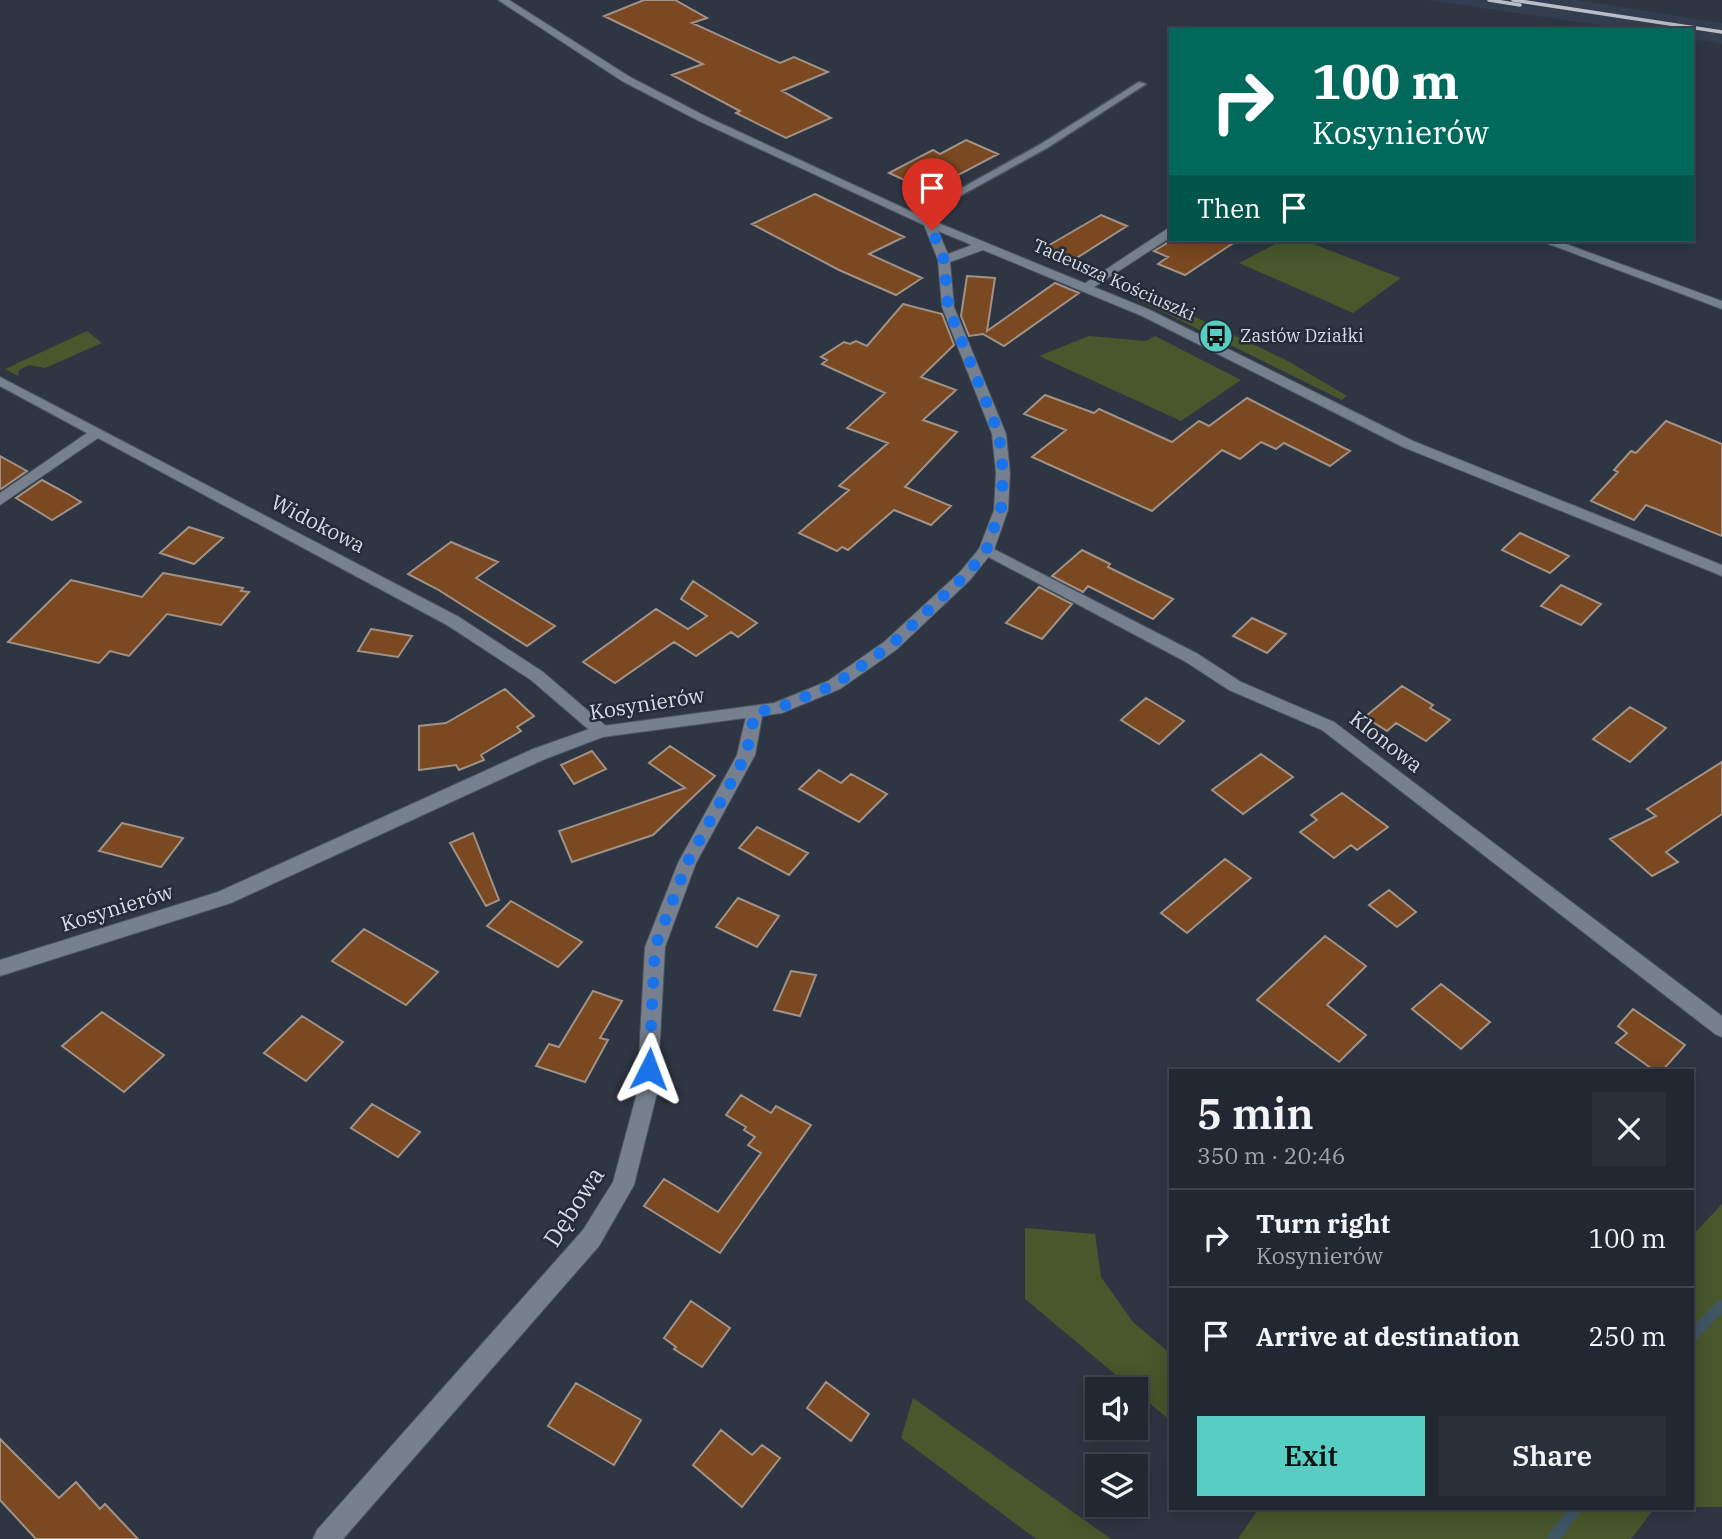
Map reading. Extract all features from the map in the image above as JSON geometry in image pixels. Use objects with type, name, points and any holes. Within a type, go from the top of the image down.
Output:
[{"type":"street","name":"Tadeusza Kościuszki","points":[[503,0],[593,59],[664,100],[915,217],[1087,286],[1205,341],[1408,444],[1722,571]]},
{"type":"street","name":"Kosynierów","points":[[0,968],[224,898],[539,754],[601,731],[692,717],[776,709],[834,685],[879,654],[965,576],[986,551],[1001,510],[1003,472],[999,434],[948,307],[944,260],[929,223]]},
{"type":"street","points":[[1087,286],[1169,233]]},
{"type":"street","points":[[1549,242],[1722,305]]},
{"type":"street","points":[[944,260],[984,245]]},
{"type":"street","name":"Widokowa","points":[[0,381],[453,621],[537,676],[601,731]]},
{"type":"street","points":[[0,500],[96,434]]},
{"type":"street","name":"Klonowa","points":[[986,551],[1192,657],[1235,686],[1328,726],[1598,936],[1722,1028]]},
{"type":"street","name":"Dębowa","points":[[326,1539],[591,1238],[623,1185],[647,1093],[655,947],[687,863],[746,755],[755,712]]},
{"type":"lane","points":[[915,217],[1044,146],[1142,84]]},
{"type":"shaded area","points":[[1429,0],[1576,0],[1722,23],[1722,44],[1694,39],[1694,28],[1618,28]]},
{"type":"green space","points":[[1279,242],[1308,242],[1401,278],[1353,313],[1239,263]]},
{"type":"green space","points":[[1113,278],[1286,360],[1347,396],[1342,400],[1108,285]]},
{"type":"green space","points":[[87,331],[102,343],[45,368],[29,365],[19,370],[18,376],[5,369]]},
{"type":"green space","points":[[1089,336],[1146,341],[1155,336],[1241,380],[1181,421],[1039,356]]},
{"type":"green space","points":[[1722,1204],[1722,1507],[1694,1507],[1694,1234]]},
{"type":"green space","points":[[1025,1228],[1095,1234],[1101,1277],[1133,1322],[1169,1352],[1169,1419],[1148,1402],[1148,1377],[1118,1377],[1025,1299]]},
{"type":"green space","points":[[913,1398],[1111,1539],[1036,1539],[901,1438]]},
{"type":"green space","points":[[1257,1510],[1653,1510],[1631,1539],[1238,1539]]},
{"type":"building","points":[[644,0],[675,0],[707,18],[692,23],[780,63],[794,57],[828,72],[782,91],[831,118],[786,138],[736,113],[740,111],[672,75],[703,64],[604,16]]},
{"type":"building","points":[[966,140],[998,154],[928,191],[889,173],[933,150],[940,154]]},
{"type":"building","points":[[815,194],[904,237],[869,254],[922,278],[896,295],[839,270],[752,224]]},
{"type":"building","points":[[1101,215],[1127,226],[1075,259],[1046,247]]},
{"type":"building","points":[[1169,242],[1235,242],[1185,275],[1158,264],[1168,257],[1154,251]]},
{"type":"building","points":[[967,276],[995,278],[987,331],[1055,283],[1079,293],[1004,346],[983,334],[969,336],[961,316]]},
{"type":"building","points":[[903,304],[942,314],[954,345],[921,377],[956,390],[923,420],[957,432],[905,487],[951,506],[931,525],[894,510],[848,550],[842,547],[837,551],[799,533],[849,490],[839,486],[888,443],[847,428],[885,393],[822,364],[827,360],[821,357],[844,342],[850,344],[856,341],[867,346]]},
{"type":"building","points":[[1045,395],[1094,413],[1099,409],[1172,442],[1199,421],[1209,426],[1247,398],[1350,451],[1330,466],[1284,443],[1276,449],[1261,442],[1240,459],[1222,450],[1152,511],[1032,457],[1066,430],[1024,414]]},
{"type":"building","points":[[1666,421],[1722,444],[1722,536],[1646,505],[1634,520],[1591,501],[1618,472],[1614,470],[1631,451],[1636,453]]},
{"type":"building","points":[[0,456],[27,471],[1,489],[0,488]]},
{"type":"building","points":[[42,480],[81,502],[52,520],[16,498]]},
{"type":"building","points":[[189,527],[223,538],[194,564],[160,553]]},
{"type":"building","points":[[1520,533],[1569,556],[1550,573],[1502,550]]},
{"type":"building","points":[[451,542],[498,562],[476,578],[555,626],[527,646],[437,589],[408,574]]},
{"type":"building","points":[[1082,550],[1110,564],[1108,567],[1173,599],[1153,619],[1088,586],[1083,592],[1052,576]]},
{"type":"building","points":[[163,573],[243,588],[241,591],[249,592],[221,625],[167,614],[129,656],[110,651],[99,663],[8,642],[71,580],[142,597]]},
{"type":"building","points":[[693,581],[757,623],[738,637],[731,632],[696,656],[674,642],[615,683],[583,662],[656,609],[688,629],[707,616],[681,599]]},
{"type":"building","points":[[1561,585],[1601,604],[1581,625],[1541,606]]},
{"type":"building","points":[[1039,587],[1072,604],[1042,639],[1006,623]]},
{"type":"building","points":[[1252,618],[1286,634],[1267,653],[1233,636]]},
{"type":"building","points":[[371,629],[412,636],[398,657],[358,651]]},
{"type":"building","points":[[1402,686],[1433,705],[1430,708],[1450,720],[1426,741],[1396,723],[1387,731],[1365,717]]},
{"type":"building","points":[[505,689],[534,716],[517,727],[521,731],[481,755],[484,760],[459,770],[456,765],[419,770],[419,726],[446,723]]},
{"type":"building","points":[[1146,698],[1184,721],[1159,744],[1121,720]]},
{"type":"building","points":[[1630,707],[1666,728],[1630,762],[1593,739]]},
{"type":"building","points":[[670,746],[715,776],[653,835],[572,862],[559,831],[685,788],[649,763]]},
{"type":"building","points":[[592,751],[606,769],[574,784],[561,765]]},
{"type":"building","points":[[1261,754],[1293,777],[1243,814],[1212,790]]},
{"type":"building","points":[[1722,762],[1722,814],[1666,852],[1678,862],[1652,876],[1610,839],[1656,816],[1647,809]]},
{"type":"building","points":[[819,770],[841,783],[851,774],[887,794],[859,822],[799,789]]},
{"type":"building","points":[[1342,793],[1388,827],[1357,850],[1351,845],[1334,858],[1300,832],[1317,820],[1311,815]]},
{"type":"building","points":[[122,823],[183,838],[161,867],[99,851]]},
{"type":"building","points":[[757,827],[808,853],[789,875],[739,848]]},
{"type":"building","points":[[473,833],[499,900],[486,906],[450,843]]},
{"type":"building","points":[[1225,859],[1251,878],[1187,933],[1161,913]]},
{"type":"building","points":[[1389,890],[1416,912],[1397,927],[1369,905]]},
{"type":"building","points":[[738,898],[779,916],[757,947],[716,927]]},
{"type":"building","points":[[511,901],[582,942],[558,967],[487,926]]},
{"type":"building","points":[[364,929],[438,972],[406,1005],[332,961]]},
{"type":"building","points":[[1325,936],[1366,966],[1327,1005],[1366,1035],[1339,1062],[1257,1000]]},
{"type":"building","points":[[791,971],[816,975],[800,1016],[774,1010]]},
{"type":"building","points":[[1441,984],[1490,1022],[1461,1049],[1412,1009]]},
{"type":"building","points":[[593,991],[622,1001],[600,1038],[608,1040],[585,1082],[536,1066],[549,1044],[559,1047]]},
{"type":"building","points":[[1633,1009],[1685,1045],[1664,1069],[1652,1069],[1616,1043],[1627,1033],[1618,1026]]},
{"type":"building","points":[[102,1012],[164,1055],[124,1092],[62,1046]]},
{"type":"building","points":[[302,1016],[343,1042],[306,1081],[264,1053]]},
{"type":"building","points":[[741,1095],[771,1113],[776,1106],[811,1125],[720,1253],[644,1206],[664,1179],[718,1212],[761,1153],[748,1145],[755,1137],[744,1130],[746,1127],[726,1115]]},
{"type":"building","points":[[372,1104],[420,1132],[398,1157],[351,1128]]},
{"type":"building","points":[[691,1301],[730,1328],[702,1367],[674,1349],[676,1347],[664,1338]]},
{"type":"building","points":[[826,1382],[869,1414],[851,1441],[807,1408]]},
{"type":"building","points":[[576,1383],[641,1420],[614,1465],[548,1426]]},
{"type":"building","points":[[721,1430],[752,1455],[762,1445],[780,1458],[742,1507],[693,1465]]},
{"type":"building","points":[[0,1439],[59,1498],[76,1482],[100,1509],[105,1504],[138,1539],[36,1539],[0,1500]]},
{"type":"waterway","points":[[1694,1334],[1722,1305]]},
{"type":"waterway","points":[[1553,1539],[1575,1510]]},
{"type":"railway","points":[[1489,0],[1520,5]]},
{"type":"railway","points":[[1513,0],[1722,32]]},
{"type":"place","name":"Zastów Działki","points":[[1216,336]]},
{"type":"route","points":[[649,1069],[655,947],[687,863],[746,755],[755,712],[776,709],[834,685],[890,646],[965,576],[986,551],[1001,510],[1003,472],[999,434],[948,307],[944,260],[932,230]]}]
